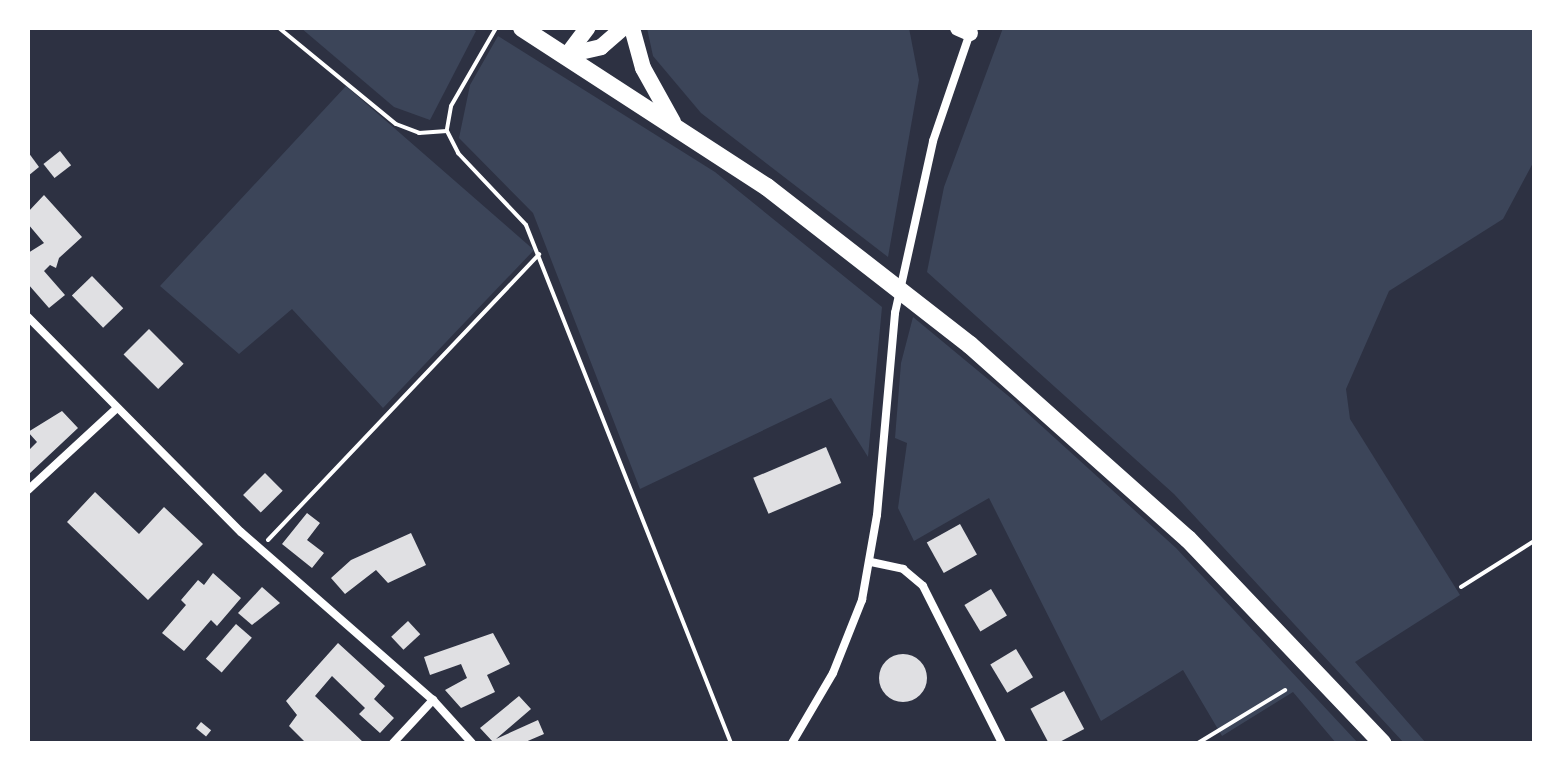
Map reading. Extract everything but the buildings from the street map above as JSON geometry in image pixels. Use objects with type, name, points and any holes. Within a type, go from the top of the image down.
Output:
[{"type":"main road","points":[[522,28],[673,122],[916,301],[1188,539],[1382,743]]},
{"type":"main road","points":[[567,55],[587,28]]},
{"type":"main road","points":[[567,55],[601,47],[623,28]]},
{"type":"main road","points":[[632,28],[643,68],[673,122]]},
{"type":"street","points":[[792,743],[851,632],[871,562],[881,481],[887,369],[903,272],[933,141],[967,29]]},
{"type":"street","points":[[28,317],[261,547],[433,700],[472,743]]},
{"type":"street","points":[[28,490],[117,408]]},
{"type":"street","points":[[871,562],[903,569],[923,586],[1002,743]]},
{"type":"street","points":[[393,743],[433,700]]},
{"type":"path","points":[[279,28],[396,124],[419,133],[447,131]]},
{"type":"path","points":[[496,28],[451,106],[447,131],[458,153],[515,208],[539,254],[731,743]]},
{"type":"path","points":[[261,547],[539,254]]},
{"type":"path","points":[[1461,587],[1534,541]]},
{"type":"path","points":[[1198,743],[1285,690]]},
{"type":"shaded area","points":[[301,28],[470,28],[476,31],[430,120],[394,107]]},
{"type":"shaded area","points":[[647,28],[909,28],[919,80],[888,257],[701,113],[653,56]]},
{"type":"shaded area","points":[[1003,28],[1534,28],[1534,161],[1503,219],[1389,291],[1346,389],[1350,419],[1460,595],[1355,662],[1426,743],[1404,743],[1174,494],[927,272],[944,187]]},
{"type":"shaded area","points":[[498,36],[715,172],[882,307],[868,457],[831,398],[640,489],[533,213],[459,138],[470,85]]},
{"type":"shaded area","points":[[346,86],[534,250],[383,408],[292,309],[239,354],[160,286]]},
{"type":"shaded area","points":[[913,317],[1012,399],[1176,548],[1358,743],[1336,743],[1293,692],[1222,736],[1183,670],[1101,721],[989,498],[914,541],[898,508],[907,443],[895,438],[901,363]]}]
